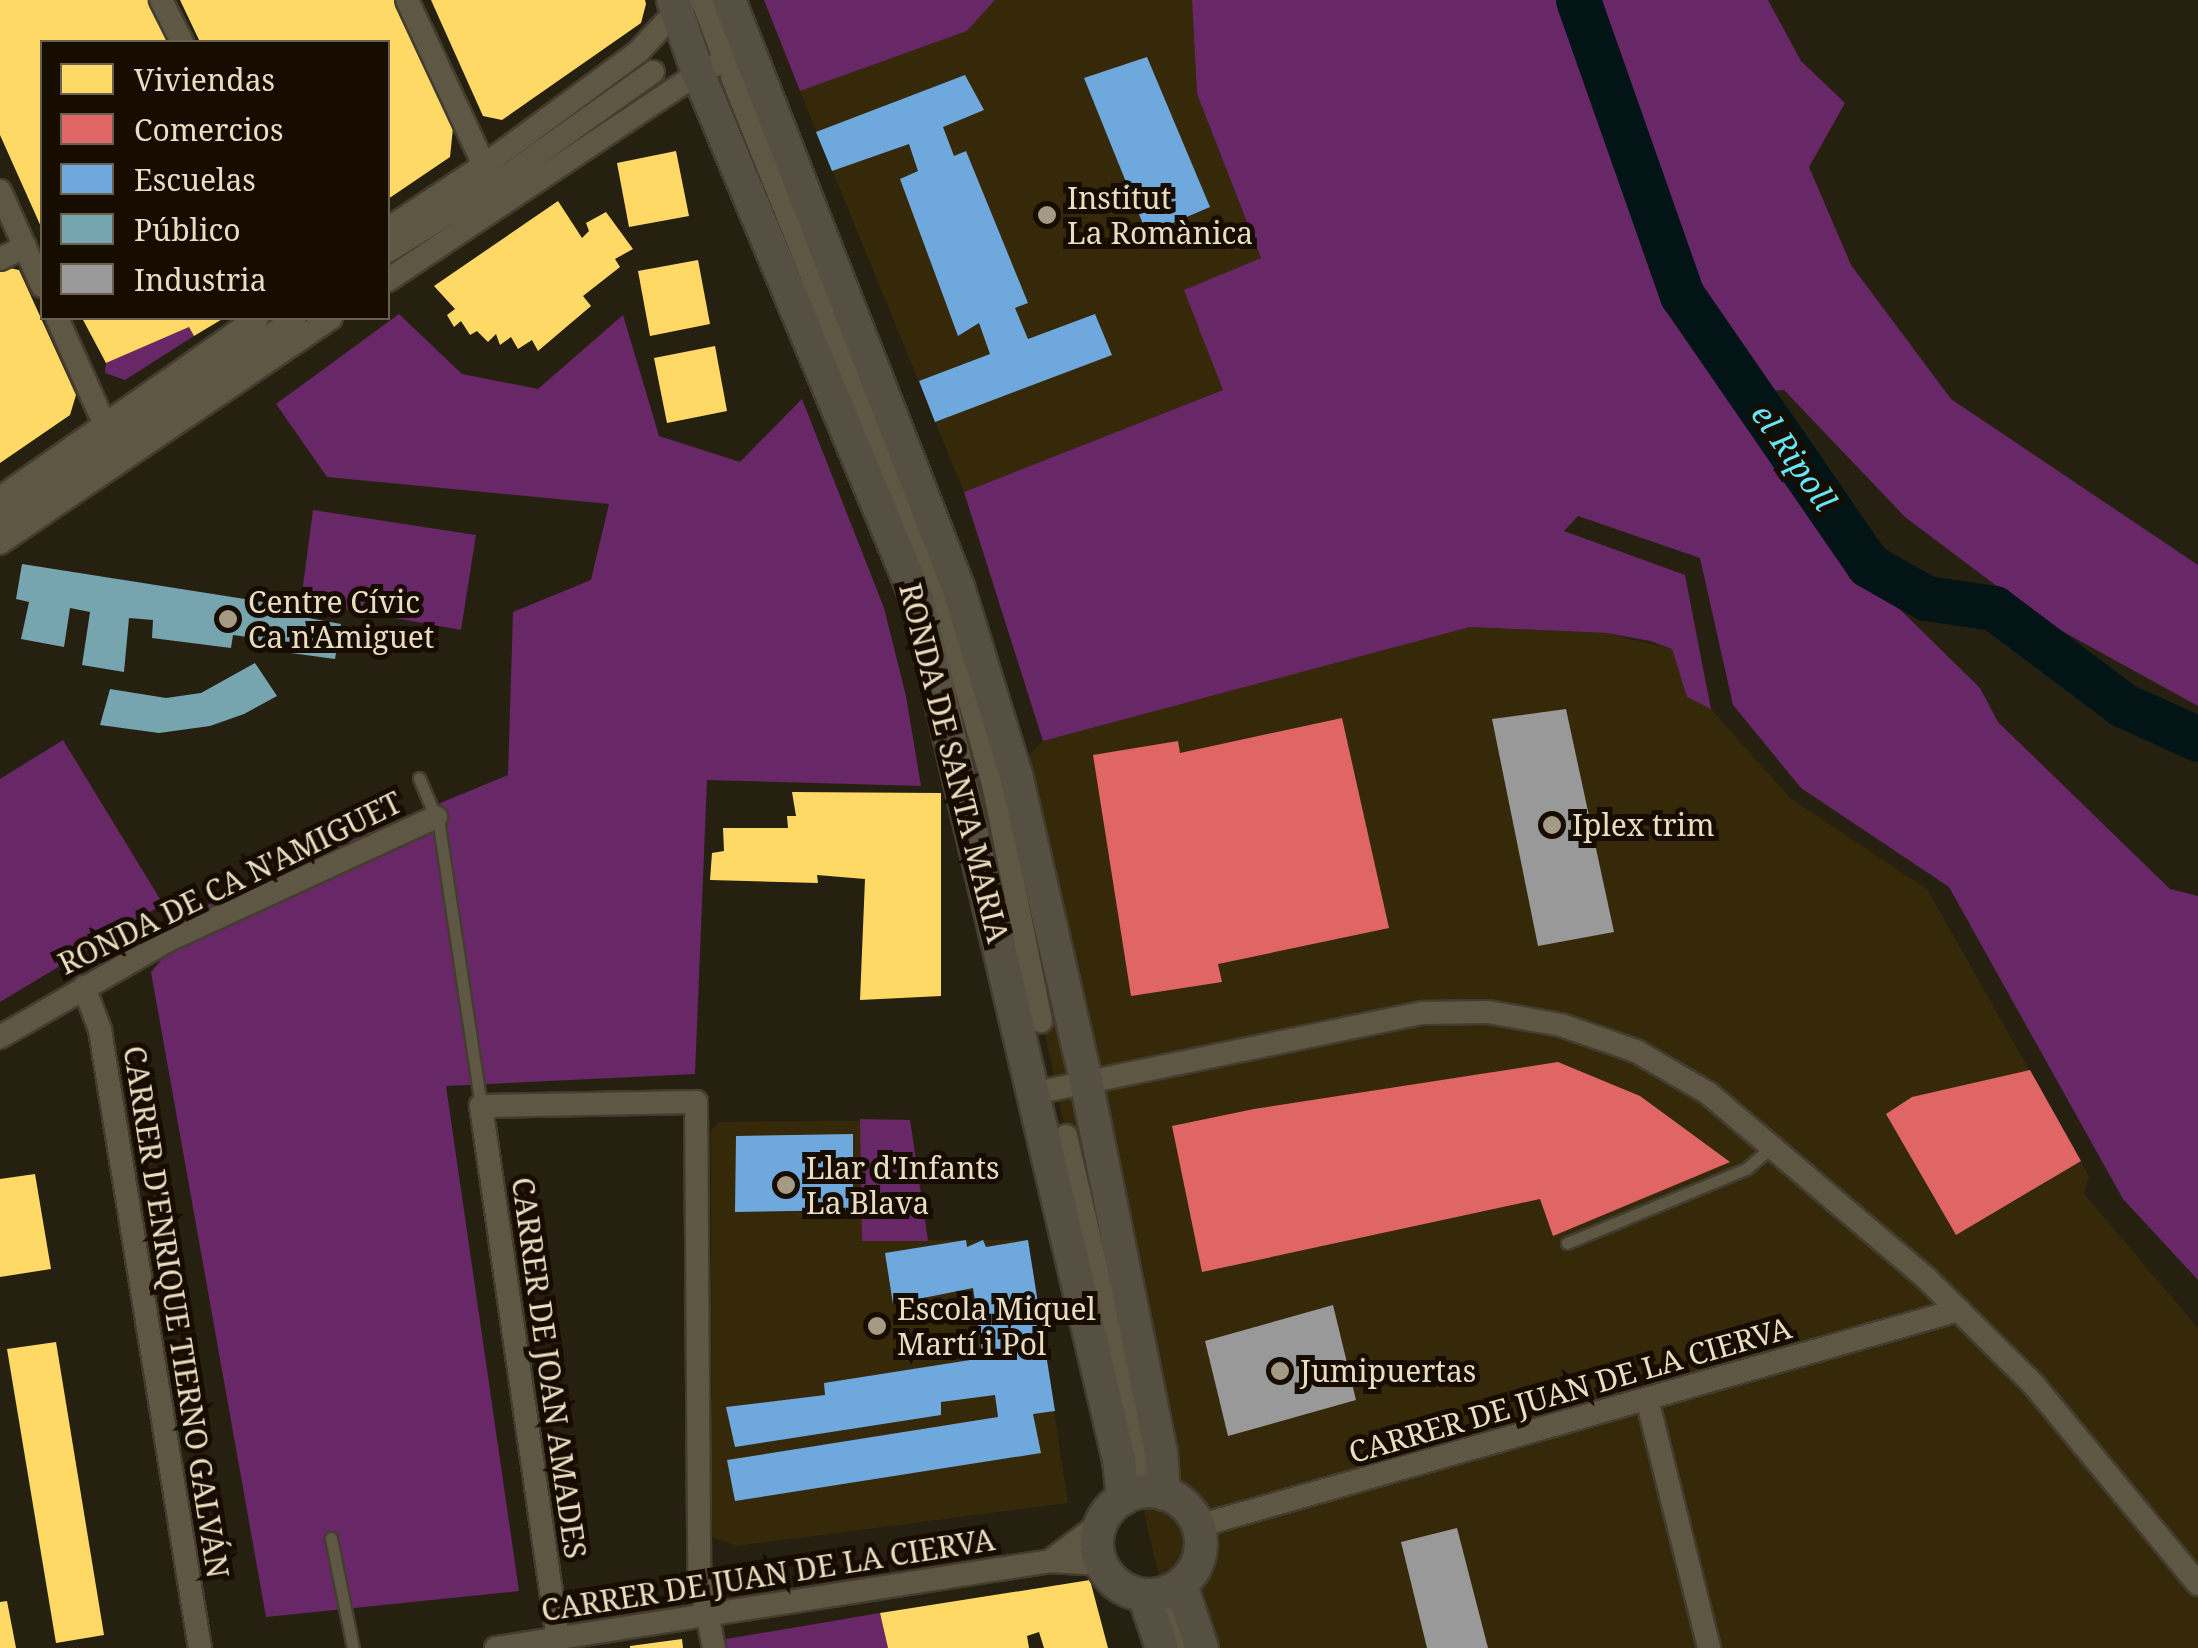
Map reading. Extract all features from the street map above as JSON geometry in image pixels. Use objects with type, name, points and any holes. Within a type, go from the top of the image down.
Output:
[{"type":"street","points":[[161,0],[181,40]]},
{"type":"street","points":[[408,0],[494,184]]},
{"type":"street","points":[[390,278],[694,3]]},
{"type":"street","name":"RONDA DE SANTA MARIA","points":[[694,3],[724,59],[958,587],[1016,775],[1086,1081],[1162,1452],[1133,1502]]},
{"type":"street","name":"RONDA DE SANTA MARIA","points":[[694,3],[724,59],[917,599],[1119,1460],[1133,1502]]},
{"type":"street","points":[[390,249],[494,184],[724,59]]},
{"type":"street","points":[[390,228],[494,184],[652,72]]},
{"type":"street","name":"RONDA DE SANTA MARIA","points":[[732,77],[940,598],[994,788],[1042,1021]]},
{"type":"street","points":[[0,190],[40,281]]},
{"type":"street","points":[[0,259],[25,247]]},
{"type":"street","points":[[58,320],[113,444]]},
{"type":"street","points":[[0,543],[255,320]]},
{"type":"street","points":[[0,521],[292,320]]},
{"type":"street","points":[[0,498],[113,444],[323,320]]},
{"type":"street","name":"RONDA DE CA N'AMIGUET","points":[[0,1037],[84,987],[243,903],[436,818]]},
{"type":"street","name":"CARRER D'ENRIQUE TIERNO GALVÁN","points":[[84,987],[100,1030],[200,1648]]},
{"type":"street","points":[[1035,1093],[1423,1013],[1488,1012],[1562,1025],[1636,1051],[1708,1092],[1958,1310],[2034,1385],[2198,1584]]},
{"type":"street","points":[[481,1106],[696,1102],[699,1573],[714,1648]]},
{"type":"street","name":"CARRER DE JOAN AMADES","points":[[481,1106],[558,1638]]},
{"type":"street","points":[[1066,1136],[1140,1456],[1133,1502],[1097,1547],[1102,1564],[1115,1583],[1162,1591],[1202,1648]]},
{"type":"street","name":"CARRER DE JUAN DE LA CIERVA","points":[[1198,1526],[1958,1310]]},
{"type":"street","points":[[1647,1399],[1709,1648]]},
{"type":"street","points":[[1133,1502],[1181,1503],[1198,1526],[1200,1554],[1162,1591],[1162,1648]]},
{"type":"street","name":"CARRER DE JUAN DE LA CIERVA","points":[[1050,1561],[1133,1502]]},
{"type":"street","name":"CARRER DE JUAN DE LA CIERVA","points":[[496,1648],[1050,1561],[1102,1564]]},
{"type":"street","points":[[1162,1591],[1181,1648]]},
{"type":"lane","points":[[419,778],[436,818],[481,1106]]},
{"type":"lane","points":[[1567,1243],[1746,1169],[1772,1146]]},
{"type":"lane","points":[[331,1538],[353,1648]]},
{"type":"shaded area","points":[[764,0],[995,0],[967,31],[800,91]]},
{"type":"shaded area","name":"Institut La Romànica","points":[[995,0],[1192,0],[1197,94],[1261,259],[1223,390],[964,492],[800,91],[967,31]]},
{"type":"shaded area","points":[[1192,0],[1768,0],[1801,61],[1845,103],[1809,167],[1851,265],[1951,399],[2198,565],[2198,706],[2042,620],[1905,517],[1784,390],[1738,393],[1866,576],[1980,688],[1998,722],[2170,889],[2198,896],[2198,1280],[2123,1199],[1949,887],[1801,788],[1733,705],[1700,558],[1578,516],[1564,531],[1685,575],[1711,709],[1687,697],[1672,649],[1650,641],[1607,633],[1470,627],[1043,741],[964,492],[1223,390],[1184,290],[1261,258],[1197,94]]},
{"type":"shaded area","points":[[399,314],[462,374],[538,389],[623,315],[659,436],[740,462],[802,399],[884,608],[906,696],[921,786],[707,780],[695,1074],[446,1086],[519,1591],[266,1617],[151,972],[216,896],[508,775],[513,612],[591,580],[609,504],[327,477],[276,404]]},
{"type":"shaded area","points":[[189,327],[194,336],[125,380],[105,373],[106,363]]},
{"type":"shaded area","points":[[313,510],[476,535],[461,630],[301,601]]},
{"type":"shaded area","points":[[1470,627],[1607,633],[1672,649],[1687,696],[1711,709],[1790,798],[1927,889],[2089,1176],[2084,1194],[2198,1328],[2198,1648],[1177,1648],[1150,1539],[994,788],[1043,741]]},
{"type":"shaded area","points":[[63,740],[163,904],[0,1002],[0,779]]},
{"type":"shaded area","points":[[860,1119],[910,1120],[928,1241],[862,1241]]},
{"type":"shaded area","name":"Escola Miquel Martí i Pol","points":[[910,1120],[928,1240],[1028,1240],[1068,1503],[736,1546],[712,1537],[711,1130],[719,1122]]},
{"type":"shaded area","points":[[880,1613],[888,1648],[727,1648],[726,1639]]},
{"type":"building: Viviendas","points":[[0,0],[149,0],[169,40],[40,40],[40,225],[0,135]]},
{"type":"building: Viviendas","points":[[180,0],[399,0],[454,118],[450,157],[390,198],[390,40],[199,40]]},
{"type":"building: Viviendas","points":[[431,0],[645,0],[646,4],[641,23],[502,120],[483,116]]},
{"type":"building: Viviendas","points":[[676,151],[689,216],[629,227],[617,163]]},
{"type":"building: Viviendas","points":[[558,201],[582,238],[589,231],[586,223],[606,212],[633,249],[615,259],[620,267],[583,296],[591,306],[538,351],[532,340],[518,349],[511,337],[500,345],[496,334],[488,342],[477,331],[470,335],[461,321],[454,327],[447,315],[455,309],[434,286]]},
{"type":"building: Viviendas","points":[[698,260],[710,324],[650,336],[638,271]]},
{"type":"building: Viviendas","points":[[0,266],[19,270],[76,395],[70,415],[0,463]]},
{"type":"building: Viviendas","points":[[83,320],[221,320],[194,336],[189,327],[106,363]]},
{"type":"building: Viviendas","points":[[715,346],[727,411],[667,423],[654,358]]},
{"type":"building: Viviendas","points":[[792,792],[941,793],[941,996],[860,1000],[865,879],[817,875],[818,883],[710,880],[712,853],[724,851],[723,828],[788,828],[787,816],[796,816]]},
{"type":"building: Viviendas","points":[[35,1174],[51,1269],[0,1277],[0,1179]]},
{"type":"building: Viviendas","points":[[56,1342],[104,1635],[56,1643],[7,1349]]},
{"type":"building: Viviendas","points":[[1090,1580],[1108,1648],[1044,1648],[1039,1632],[1027,1636],[1029,1648],[888,1648],[880,1613]]},
{"type":"building: Viviendas","points":[[7,1601],[16,1648],[0,1648],[0,1602]]},
{"type":"building: Viviendas","points":[[682,1639],[683,1648],[630,1648],[630,1646]]},
{"type":"building: Comercios","points":[[1342,718],[1389,928],[1218,964],[1222,982],[1131,996],[1093,755],[1178,741],[1180,753]]},
{"type":"building: Comercios","points":[[1558,1062],[1640,1096],[1730,1162],[1553,1236],[1540,1199],[1202,1272],[1172,1126],[1254,1109]]},
{"type":"building: Comercios","points":[[2030,1070],[2081,1161],[1956,1235],[1886,1114],[1912,1097]]},
{"type":"building: Escuelas","points":[[1147,57],[1210,207],[1147,234],[1084,78]]},
{"type":"building: Escuelas","points":[[965,75],[984,110],[943,127],[954,156],[966,151],[1028,303],[1015,308],[1028,339],[1095,314],[1112,355],[935,422],[919,381],[990,354],[979,323],[958,336],[900,179],[918,171],[909,144],[832,171],[816,132]]},
{"type":"building: Escuelas","points":[[853,1134],[853,1210],[735,1212],[736,1136]]},
{"type":"building: Escuelas","points":[[966,1240],[967,1247],[983,1240],[986,1247],[1028,1240],[1055,1411],[1033,1414],[1041,1453],[735,1501],[727,1460],[998,1417],[995,1395],[941,1402],[941,1415],[735,1447],[726,1407],[825,1395],[824,1383],[983,1358],[973,1288],[893,1304],[885,1253]]},
{"type":"building: Público","name":"Centre Cívic Ca n'Amiguet","points":[[22,564],[271,603],[270,611],[341,624],[335,659],[254,648],[255,638],[233,635],[231,648],[152,638],[153,620],[129,618],[124,672],[82,665],[90,612],[70,608],[64,647],[21,639],[29,602],[16,599]]},
{"type":"building: Público","points":[[255,663],[277,696],[244,714],[210,726],[159,733],[100,725],[110,689],[166,698],[201,693]]},
{"type":"building: Industria","name":"Iplex trim","points":[[1566,709],[1614,932],[1538,946],[1492,719]]},
{"type":"building: Industria","name":"Jumipuertas","points":[[1333,1305],[1356,1400],[1228,1436],[1205,1341]]},
{"type":"building: Industria","points":[[1457,1528],[1488,1648],[1427,1648],[1401,1542]]},
{"type":"waterway","name":"el Ripoll","points":[[1578,0],[1682,295],[1868,565],[1926,598],[1994,608],[2123,705],[2198,739]]},
{"type":"place","name":"Institut La Romànica","points":[[1047,215]]},
{"type":"place","name":"Centre Cívic Ca n'Amiguet","points":[[228,619]]},
{"type":"place","name":"Iplex trim","points":[[1552,825]]},
{"type":"place","name":"Llar d'Infants La Blava","points":[[786,1185]]},
{"type":"place","name":"Escola Miquel Martí i Pol","points":[[877,1326]]},
{"type":"place","name":"Jumipuertas","points":[[1280,1371]]}]
